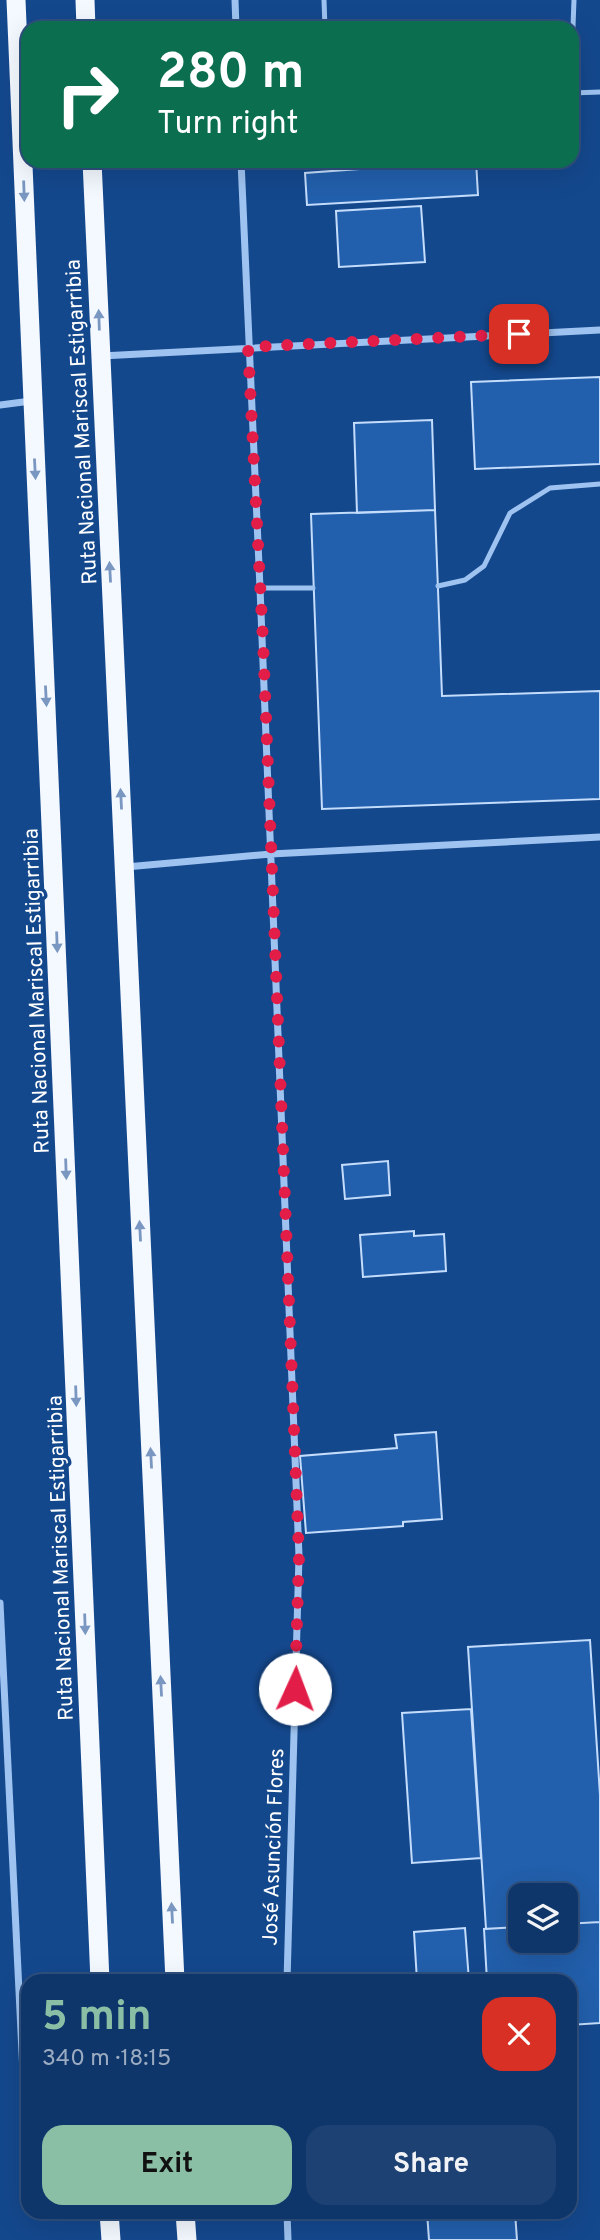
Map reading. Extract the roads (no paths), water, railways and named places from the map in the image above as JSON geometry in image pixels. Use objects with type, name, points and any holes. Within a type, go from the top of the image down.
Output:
[{"type":"highway","name":"Ruta Nacional Mariscal Estigarribia","points":[[16,0],[21,125]]},
{"type":"highway","points":[[85,0],[86,21]]},
{"type":"highway","name":"Ruta Nacional Mariscal Estigarribia","points":[[23,168],[100,1974]]},
{"type":"highway","name":"Ruta Nacional Mariscal Estigarribia","points":[[92,168],[175,1974]]},
{"type":"highway","points":[[110,2219],[111,2240]]},
{"type":"highway","points":[[186,2219],[187,2240]]},
{"type":"street","points":[[235,0],[236,21]]},
{"type":"street","name":"José Asunción Flores","points":[[241,168],[299,1556],[287,1974]]},
{"type":"street","points":[[100,356],[600,330]]},
{"type":"street","points":[[0,405],[32,401]]},
{"type":"street","points":[[124,867],[271,854],[600,837]]},
{"type":"street","points":[[0,1603],[21,2032]]},
{"type":"street","points":[[288,2219],[288,2240]]},
{"type":"lane","points":[[324,0],[325,21]]},
{"type":"lane","points":[[574,0],[574,21]]},
{"type":"lane","points":[[579,93],[600,92]]},
{"type":"lane","points":[[438,586],[465,580],[484,566],[510,513],[550,488],[600,484]]},
{"type":"lane","points":[[260,588],[313,588]]}]
